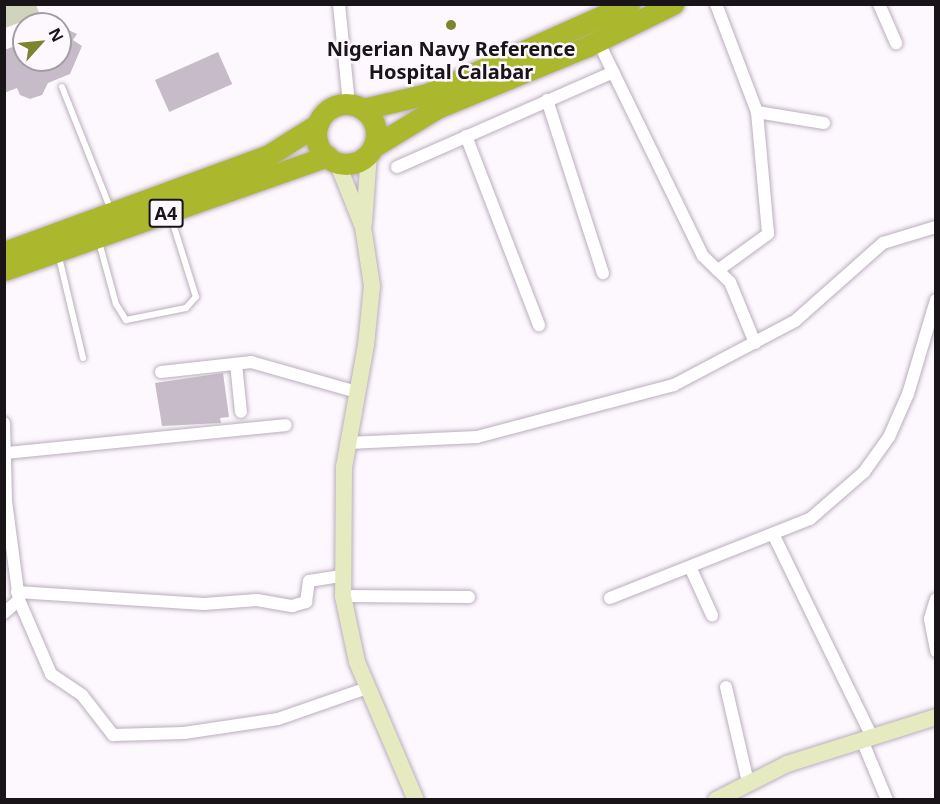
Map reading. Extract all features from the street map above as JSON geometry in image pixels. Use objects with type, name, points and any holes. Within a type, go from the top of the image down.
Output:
[{"type":"highway","name":"A4","points":[[4,252],[269,155],[318,124],[332,108],[427,94],[629,4]]},
{"type":"highway","name":"A4","points":[[4,270],[169,212],[332,159],[351,163],[437,108],[598,41],[673,4]]},
{"type":"highway","points":[[356,106],[374,124],[371,150]]},
{"type":"highway","points":[[318,124],[318,142],[332,159]]},
{"type":"street","points":[[339,4],[356,106]]},
{"type":"street","points":[[716,4],[757,112],[768,234],[718,270]]},
{"type":"street","points":[[879,4],[896,43]]},
{"type":"street","points":[[598,41],[703,255],[718,270],[738,298],[755,343]]},
{"type":"street","points":[[397,167],[613,72]]},
{"type":"street","points":[[547,100],[603,273]]},
{"type":"street","points":[[757,112],[824,123]]},
{"type":"street","points":[[466,136],[538,325]]},
{"type":"street","points":[[363,227],[371,150]]},
{"type":"street","points":[[332,159],[363,227],[370,267],[371,307],[348,443],[343,596],[347,626],[367,688],[416,800]]},
{"type":"street","points":[[348,443],[477,437],[559,412],[657,390],[795,321],[883,243],[936,227]]},
{"type":"street","points":[[610,598],[691,569],[810,519],[864,472],[889,437],[909,394],[936,300]]},
{"type":"street","points":[[161,372],[251,362],[278,367],[357,392]]},
{"type":"street","points":[[236,364],[241,412]]},
{"type":"street","points":[[4,423],[6,501],[18,596],[51,674],[78,691],[102,724],[117,736],[184,733],[278,720],[367,688]]},
{"type":"street","points":[[6,453],[286,424]]},
{"type":"street","points":[[774,536],[867,738],[887,800]]},
{"type":"street","points":[[691,569],[712,615]]},
{"type":"street","points":[[18,596],[204,604],[256,600],[292,606],[306,602],[309,581],[342,576]]},
{"type":"street","points":[[4,613],[18,596]]},
{"type":"street","points":[[343,596],[469,597]]},
{"type":"street","points":[[936,599],[930,619],[936,651]]},
{"type":"street","points":[[726,687],[748,782]]},
{"type":"street","points":[[716,800],[787,764],[936,717]]},
{"type":"lane","points":[[62,87],[113,213]]},
{"type":"lane","points":[[98,238],[116,304],[126,320],[186,308],[196,297],[169,212]]},
{"type":"lane","points":[[57,252],[83,358]]},
{"type":"green space","points":[[5,4],[36,5],[39,12],[12,12],[12,25],[5,28]]},
{"type":"building","points":[[72,32],[77,34],[73,40],[82,46],[72,69]]},
{"type":"building","points":[[12,47],[12,72],[71,72],[48,83],[42,95],[30,99],[20,95],[17,88],[4,93],[4,50]]},
{"type":"building","points":[[218,52],[232,84],[169,112],[155,80]]},
{"type":"building","points":[[223,373],[229,417],[220,418],[221,423],[162,426],[155,383]]},
{"type":"place","name":"Nigerian Navy Reference Hospital Calabar","points":[[451,25]]}]
